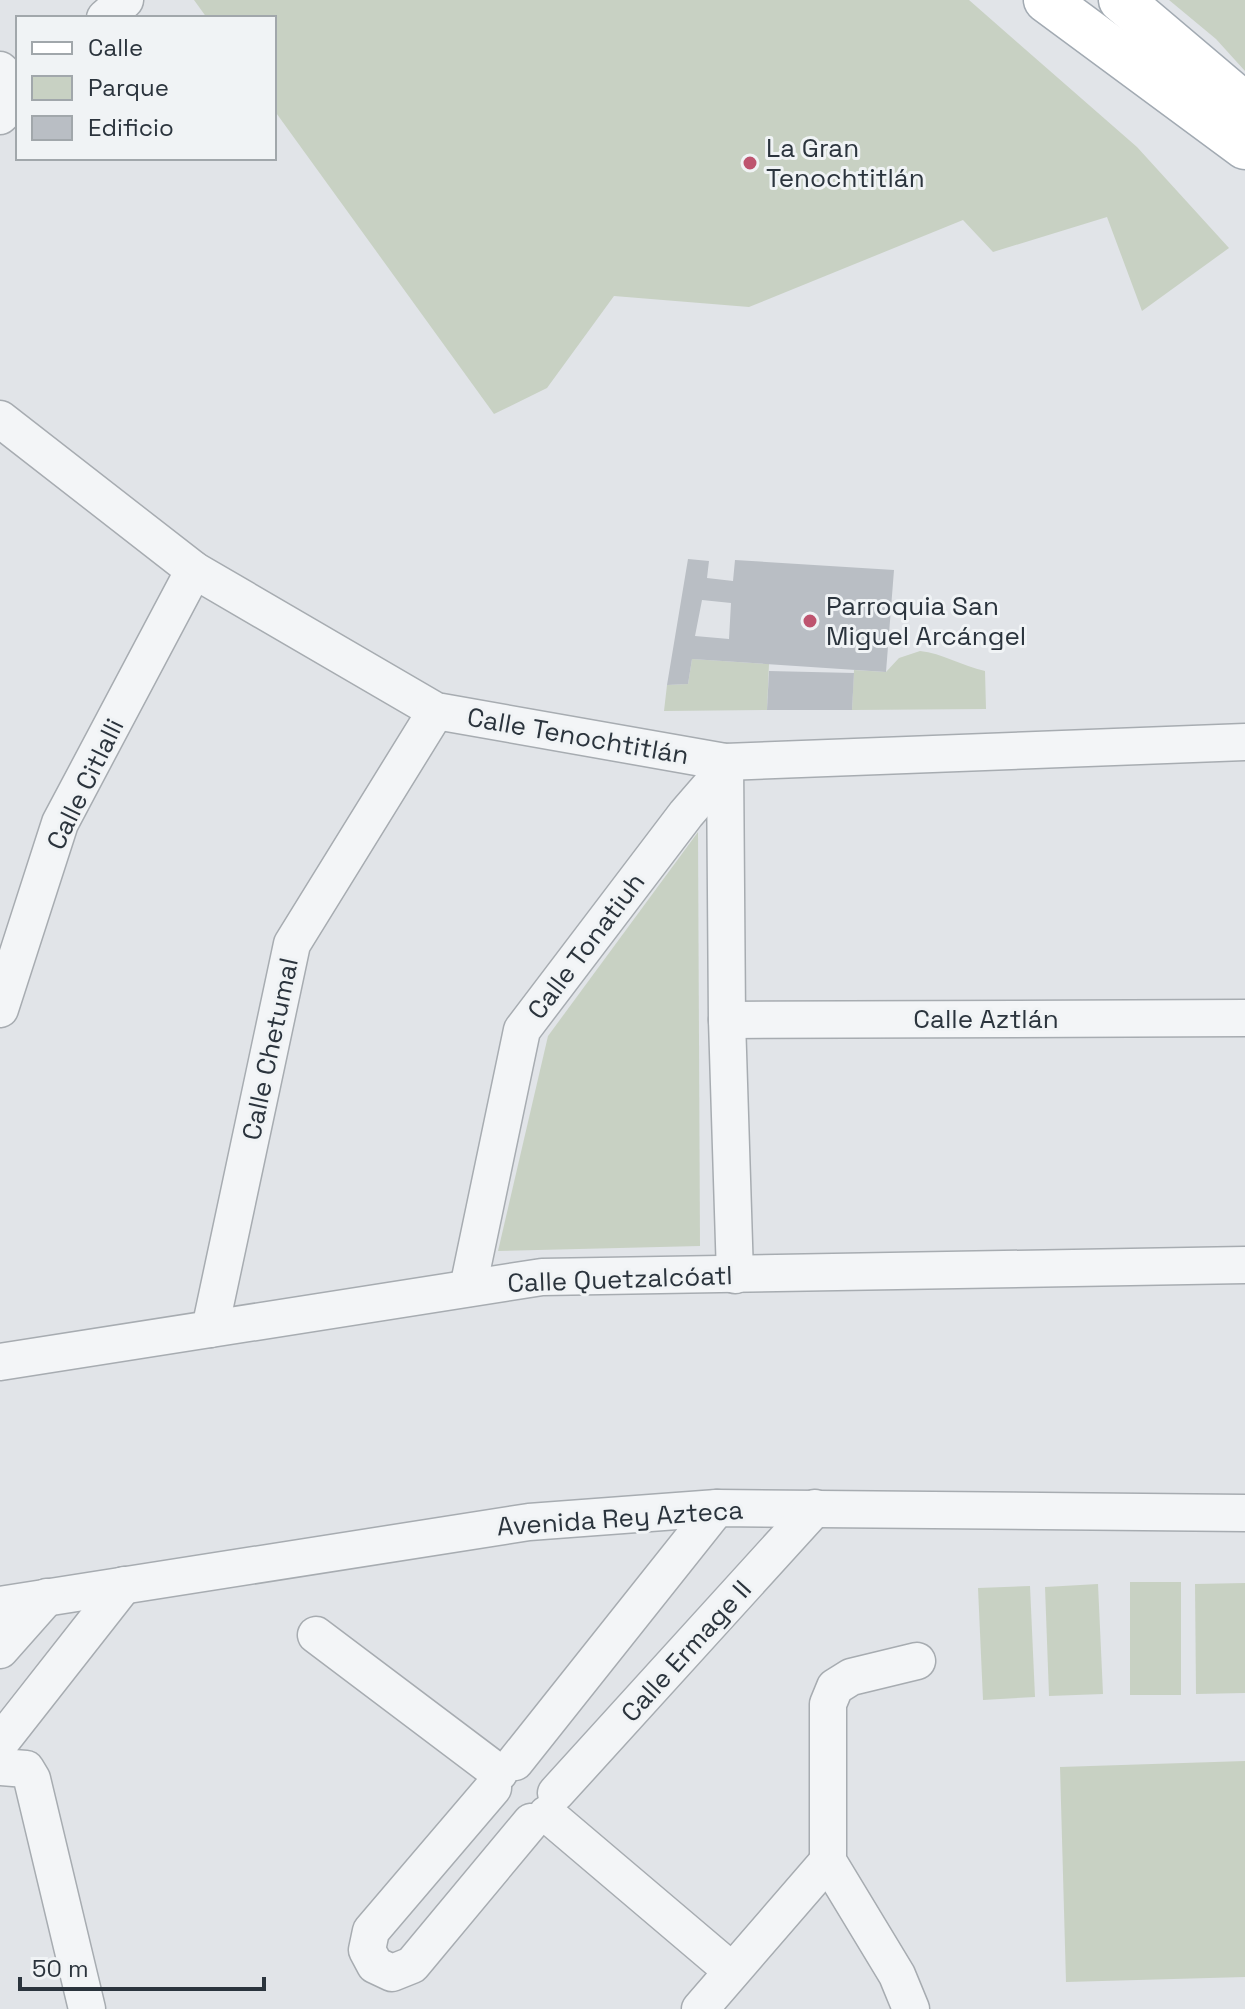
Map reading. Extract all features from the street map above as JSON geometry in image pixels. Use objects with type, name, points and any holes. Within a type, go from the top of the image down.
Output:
[{"type":"main road","points":[[1046,0],[1245,147]]},
{"type":"main road","points":[[1121,0],[1245,105]]},
{"type":"street","points":[[107,16],[125,0]]},
{"type":"street","points":[[0,70],[16,85]]},
{"type":"street","points":[[0,116],[16,101]]},
{"type":"street","name":"Calle Tenochtitlán","points":[[4,430],[194,570],[436,711],[725,766],[1245,742]]},
{"type":"street","name":"Calle Citlalli","points":[[0,1009],[60,823],[194,570]]},
{"type":"street","name":"Calle Chetumal","points":[[210,1329],[292,944],[436,711]]},
{"type":"street","points":[[725,766],[727,1020],[735,1275]]},
{"type":"street","name":"Calle Tonatiuh","points":[[468,1288],[522,1030],[725,766]]},
{"type":"street","name":"Calle Aztlán","points":[[727,1020],[1245,1018]]},
{"type":"street","name":"Calle Quetzalcóatl","points":[[0,1362],[542,1277],[1245,1265]]},
{"type":"street","name":"Avenida Rey Azteca","points":[[0,1605],[529,1522],[717,1508],[1245,1513]]},
{"type":"street","name":"Calle Ermage II","points":[[717,1508],[371,1931],[367,1950],[375,1965],[392,1973],[412,1965],[545,1809],[815,1508]]},
{"type":"street","points":[[0,1743],[124,1585]]},
{"type":"street","points":[[0,1650],[47,1597]]},
{"type":"street","points":[[316,1635],[502,1774]]},
{"type":"street","points":[[911,2009],[897,1975],[828,1861],[828,1704],[835,1687],[851,1677],[917,1661]]},
{"type":"street","points":[[502,1774],[540,1764],[552,1776],[545,1809]]},
{"type":"street","points":[[13,1768],[32,1779],[87,2009]]},
{"type":"street","points":[[502,1774],[495,1804],[506,1818],[545,1809]]},
{"type":"street","points":[[545,1809],[732,1971]]},
{"type":"street","points":[[700,2009],[828,1861]]},
{"type":"green space","points":[[194,0],[969,0],[1137,147],[1229,248],[1142,311],[1107,217],[993,252],[963,220],[749,307],[614,296],[547,388],[494,414],[276,113],[276,16],[206,16]]},
{"type":"green space","points":[[1169,0],[1245,0],[1245,71],[1216,39]]},
{"type":"green space","points":[[920,651],[985,671],[986,709],[852,710],[854,670],[886,672],[899,658]]},
{"type":"green space","points":[[692,659],[769,664],[767,710],[664,711],[667,685],[688,684]]},
{"type":"green space","points":[[698,832],[700,1246],[498,1251],[548,1036]]},
{"type":"green space","points":[[1130,1582],[1181,1582],[1181,1695],[1130,1695]]},
{"type":"green space","points":[[1245,1583],[1245,1693],[1196,1694],[1195,1584]]},
{"type":"green space","points":[[1098,1584],[1103,1694],[1049,1696],[1045,1587]]},
{"type":"green space","points":[[1030,1586],[1035,1697],[983,1700],[978,1588]]},
{"type":"green space","points":[[1245,1761],[1245,1977],[1066,1982],[1060,1767]]},
{"type":"building","name":"Parroquia San Miguel Arcángel","points":[[688,559],[709,561],[707,578],[733,581],[735,560],[894,570],[886,672],[692,659],[688,684],[667,685]],"holes":[[[702,600],[731,603],[729,639],[695,636]]]},
{"type":"building","points":[[769,671],[854,673],[852,710],[767,710]]},
{"type":"place","name":"La Gran Tenochtitlán","points":[[750,163]]},
{"type":"place","name":"Parroquia San Miguel Arcángel","points":[[810,621]]}]
